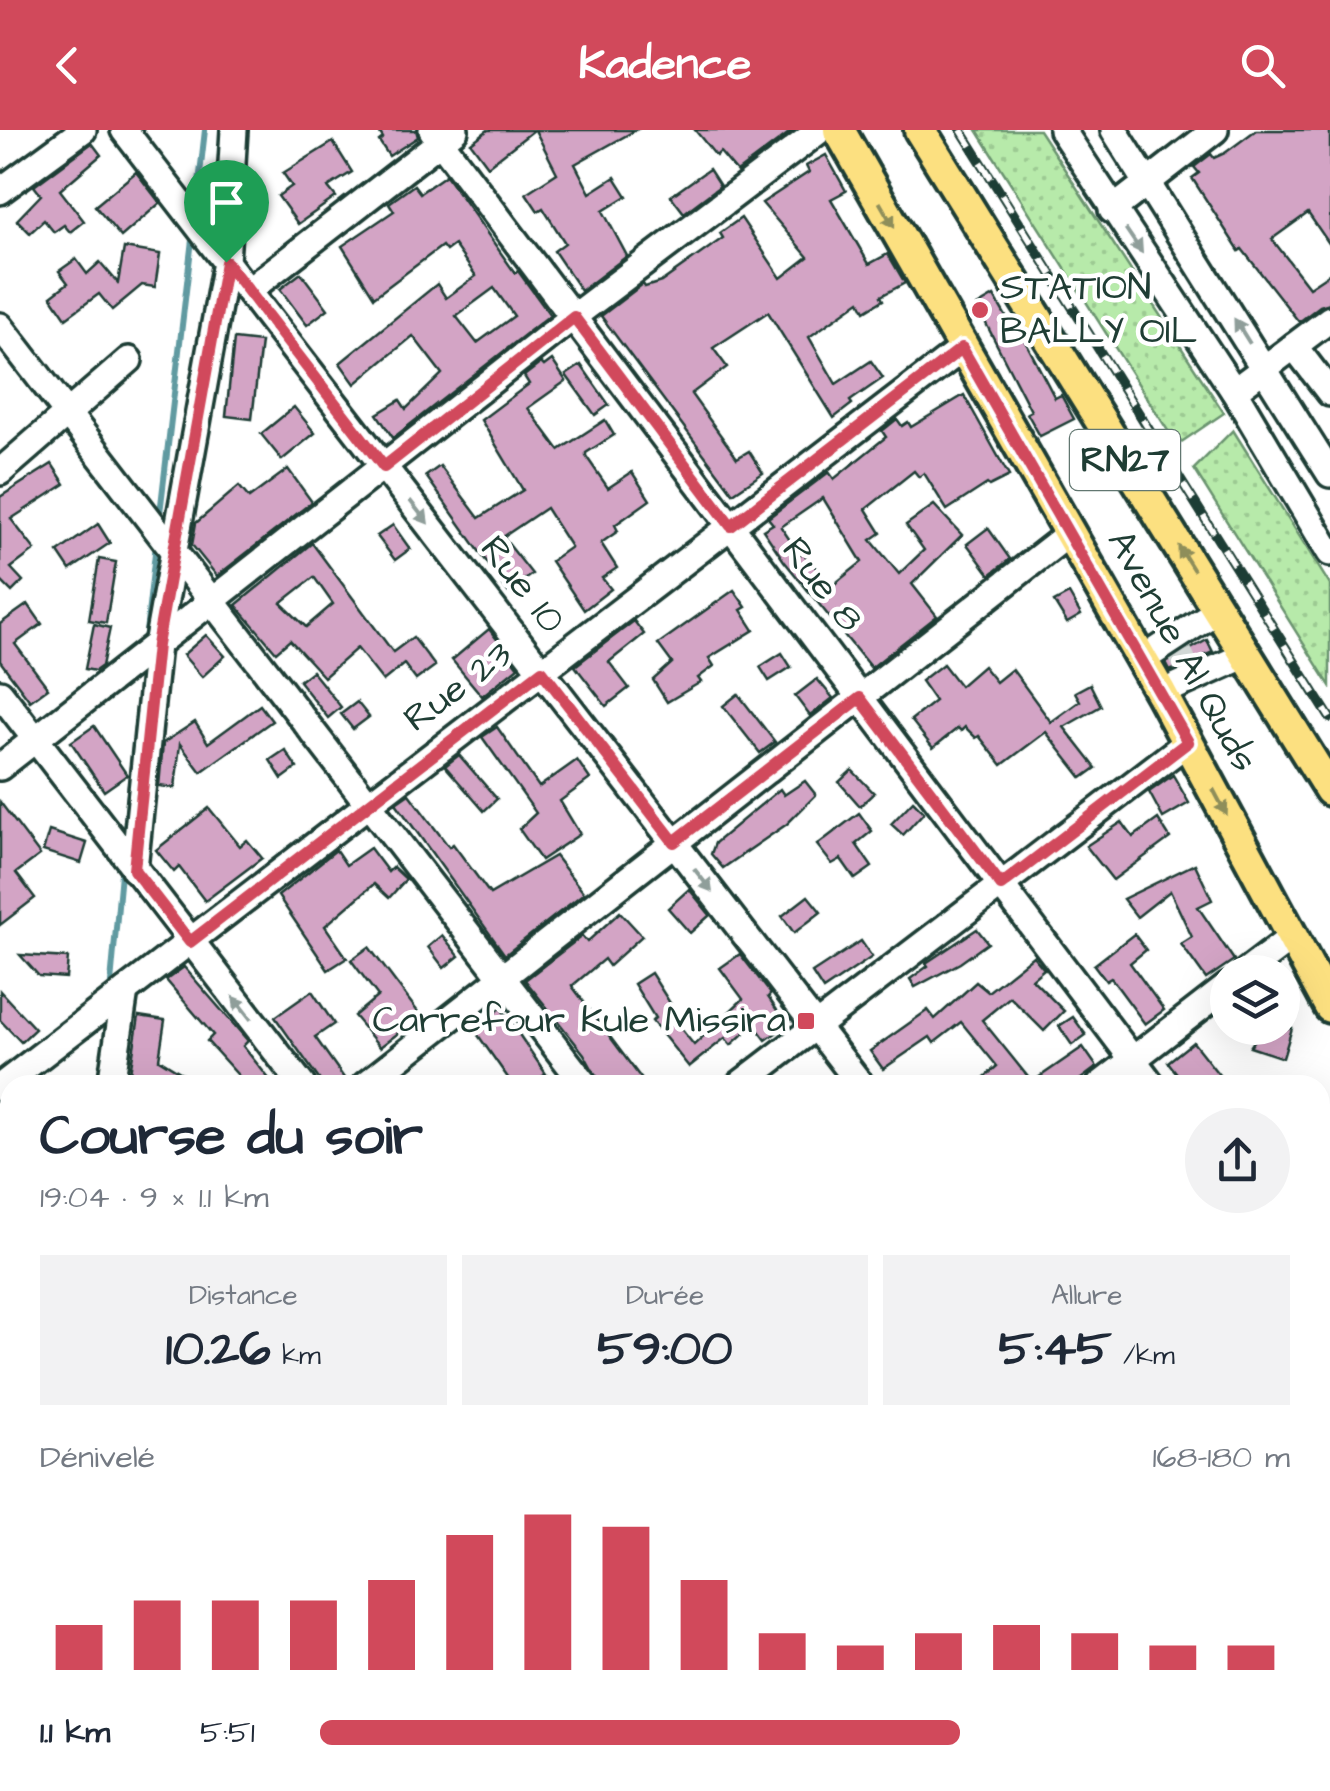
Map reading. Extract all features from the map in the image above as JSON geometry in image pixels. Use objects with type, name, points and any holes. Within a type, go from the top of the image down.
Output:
[{"type":"main road","name":"Avenue Al Quds","points":[[839,130],[1161,693],[1330,1006]]},
{"type":"main road","name":"Avenue Al Quds","points":[[920,130],[1330,790]]},
{"type":"street","points":[[0,191],[83,130]]},
{"type":"street","name":"Rue 10","points":[[124,130],[853,1075]]},
{"type":"street","points":[[134,870],[157,645],[226,262],[234,130]]},
{"type":"street","points":[[0,767],[574,317],[820,130]]},
{"type":"street","points":[[1062,130],[1234,391],[1330,552]]},
{"type":"street","points":[[1114,130],[1330,474]]},
{"type":"street","points":[[1112,210],[1215,130]]},
{"type":"street","points":[[248,291],[442,134]]},
{"type":"street","name":"Rue 8","points":[[442,134],[574,317],[1144,1075]]},
{"type":"street","points":[[1234,391],[1330,319]]},
{"type":"street","points":[[0,326],[577,1075]]},
{"type":"street","points":[[1294,346],[1330,393]]},
{"type":"street","name":"Rue 23","points":[[13,1075],[962,348]]},
{"type":"street","points":[[0,472],[130,360]]},
{"type":"street","points":[[378,1075],[1070,532]]},
{"type":"street","points":[[1161,693],[1218,610]]},
{"type":"street","points":[[1142,660],[1184,661],[1246,655]]},
{"type":"street","points":[[0,693],[294,1075]]},
{"type":"street","points":[[752,1075],[1188,742]]},
{"type":"street","points":[[1268,955],[1292,937]]},
{"type":"street","points":[[113,1075],[125,991]]},
{"type":"street","points":[[1113,1075],[1210,1000]]},
{"type":"green space","points":[[977,130],[1039,130],[1224,413],[1177,445]]},
{"type":"green space","points":[[1233,430],[1330,585],[1330,686],[1194,469]]},
{"type":"building","points":[[378,130],[416,130],[418,137],[389,156],[379,141],[383,138]]},
{"type":"building","points":[[488,130],[534,130],[488,166],[471,143]]},
{"type":"building","points":[[535,130],[636,130],[575,164],[590,193],[615,177],[627,196],[603,211],[627,256],[581,291],[554,251],[565,243],[543,208],[538,211],[526,193],[557,173]]},
{"type":"building","points":[[695,130],[793,130],[737,172],[720,152],[716,156]]},
{"type":"building","points":[[1256,130],[1330,130],[1330,245],[1308,213],[1272,239],[1309,287],[1330,273],[1330,303],[1299,322],[1242,249],[1239,251],[1192,178],[1199,173],[1194,167],[1211,154],[1214,158],[1225,153]]},
{"type":"building","points":[[333,142],[352,172],[328,187],[336,197],[298,224],[278,196],[292,186],[283,173]]},
{"type":"building","points":[[92,143],[101,155],[60,190],[84,221],[70,232],[64,225],[54,232],[44,220],[30,233],[17,220],[41,195],[34,186]]},
{"type":"building","points":[[826,155],[846,191],[831,199],[869,264],[888,254],[905,283],[881,296],[883,300],[865,311],[860,301],[809,337],[836,384],[871,361],[883,378],[850,401],[852,404],[834,418],[768,312],[713,348],[727,367],[691,394],[737,458],[749,451],[763,473],[733,493],[601,316],[643,284],[645,287],[661,282],[723,238],[720,233],[741,218],[781,278],[808,257],[762,203],[809,172],[806,166]]},
{"type":"building","points":[[709,169],[720,186],[684,213],[671,196]]},
{"type":"building","points":[[136,172],[160,203],[121,237],[95,206]]},
{"type":"building","points":[[446,175],[515,273],[518,271],[550,315],[393,438],[377,414],[400,400],[406,409],[442,374],[413,336],[355,384],[340,363],[437,284],[446,298],[476,276],[454,245],[446,251],[442,246],[374,297],[342,246],[394,211],[389,203],[414,185],[420,193]],"holes":[[[494,288],[514,316],[477,343],[456,316]]]},
{"type":"building","points":[[124,248],[160,254],[155,287],[142,285],[112,310],[99,294],[66,318],[51,296],[68,283],[59,271],[76,259],[87,274],[100,262],[118,283]]},
{"type":"building","points":[[301,273],[328,309],[307,325],[280,289]]},
{"type":"building","points":[[994,296],[1019,339],[1023,337],[1055,398],[1061,395],[1074,419],[1040,436],[977,306]]},
{"type":"building","points":[[234,339],[261,342],[252,419],[226,416]]},
{"type":"building","points":[[552,360],[566,381],[528,408],[559,450],[605,420],[614,435],[586,456],[608,488],[632,472],[650,500],[615,525],[618,531],[601,543],[617,568],[602,578],[611,589],[584,610],[551,561],[571,547],[546,508],[503,537],[532,574],[508,592],[426,476],[440,466],[479,518],[523,490],[481,420],[529,384],[524,376]]},
{"type":"building","points":[[581,365],[609,405],[595,415],[566,375]]},
{"type":"building","points":[[964,395],[1009,476],[987,484],[947,510],[924,473],[919,477],[914,471],[866,509],[881,533],[871,540],[899,574],[924,550],[906,525],[934,505],[962,535],[912,584],[937,616],[871,668],[763,530],[773,524],[768,518],[829,472],[834,479],[886,437],[882,431],[897,419],[902,426],[908,422],[911,427]],"holes":[[[823,498],[862,562],[832,586],[803,553],[800,555],[781,527]]]},
{"type":"building","points":[[294,407],[315,433],[282,460],[261,434]]},
{"type":"building","points":[[52,464],[65,484],[11,519],[35,550],[11,568],[23,581],[12,592],[0,580],[0,497]]},
{"type":"building","points":[[288,469],[312,502],[217,576],[192,545],[196,523],[239,486],[249,498]]},
{"type":"building","points":[[98,524],[110,543],[70,570],[58,552]]},
{"type":"building","points":[[393,525],[410,549],[395,560],[377,536]]},
{"type":"building","points":[[988,528],[1010,559],[990,575],[967,544]]},
{"type":"building","points":[[312,543],[393,652],[413,637],[435,666],[416,680],[404,664],[383,681],[357,648],[324,677],[290,640],[276,652],[236,605]],"holes":[[[314,577],[333,604],[306,627],[281,603]]]},
{"type":"building","points":[[99,559],[116,562],[106,623],[89,620]]},
{"type":"building","points":[[734,590],[746,607],[741,610],[754,630],[709,658],[714,666],[698,678],[701,682],[667,702],[653,680],[672,663],[658,644]]},
{"type":"building","points":[[1069,594],[1081,615],[1067,623],[1054,602]]},
{"type":"building","points":[[28,604],[42,624],[15,644],[48,688],[30,701],[0,661],[0,624]]},
{"type":"building","points":[[634,621],[644,634],[609,662],[629,688],[606,706],[575,666]]},
{"type":"building","points":[[94,624],[110,628],[102,666],[95,671],[85,669]]},
{"type":"building","points":[[489,629],[518,667],[482,696],[452,660]]},
{"type":"building","points":[[206,635],[225,656],[202,677],[183,655]]},
{"type":"building","points":[[1207,640],[1213,652],[1170,671],[1166,663]]},
{"type":"building","points":[[782,653],[791,667],[769,681],[760,667]]},
{"type":"building","points":[[943,664],[960,686],[983,666],[996,682],[1012,669],[1051,722],[1080,701],[1075,692],[1090,684],[1101,706],[1064,727],[1096,768],[1082,778],[1046,732],[1002,765],[979,736],[976,738],[965,727],[961,731],[958,728],[933,748],[911,720],[935,701],[921,681]]},
{"type":"building","points":[[312,671],[341,707],[328,718],[299,681]]},
{"type":"building","points":[[817,679],[833,698],[810,716],[795,696]]},
{"type":"building","points":[[738,694],[775,742],[760,753],[723,706]]},
{"type":"building","points":[[357,702],[369,717],[353,729],[341,714]]},
{"type":"building","points":[[260,705],[272,721],[201,772],[180,744],[175,788],[159,786],[163,743],[195,722],[208,743]]},
{"type":"building","points":[[94,726],[127,775],[104,791],[71,742]]},
{"type":"building","points":[[497,727],[539,787],[577,760],[590,779],[560,801],[580,834],[541,860],[519,829],[536,813],[482,737]]},
{"type":"building","points":[[285,750],[297,768],[282,779],[270,760]]},
{"type":"building","points":[[459,755],[497,799],[484,811],[445,766]]},
{"type":"building","points":[[852,770],[874,793],[860,806],[839,782]]},
{"type":"building","points":[[1173,775],[1189,803],[1163,818],[1149,792]]},
{"type":"building","points":[[805,781],[816,795],[787,824],[723,868],[711,854],[715,843],[780,789],[784,795]]},
{"type":"building","points":[[409,794],[490,894],[555,856],[584,893],[505,955],[396,803]]},
{"type":"building","points":[[913,801],[924,812],[903,835],[891,824]]},
{"type":"building","points":[[0,802],[40,855],[16,873],[35,898],[0,925]]},
{"type":"building","points":[[209,808],[240,846],[247,840],[262,858],[205,901],[179,867],[174,872],[156,850]]},
{"type":"building","points":[[859,813],[872,831],[856,844],[872,867],[855,879],[841,859],[832,864],[817,845]]},
{"type":"building","points":[[1158,819],[1170,838],[1113,880],[1086,846],[1122,822],[1133,837]]},
{"type":"building","points":[[49,831],[87,843],[81,863],[43,851]]},
{"type":"building","points":[[370,848],[388,872],[393,867],[406,879],[389,898],[374,884],[325,926],[347,958],[328,970],[278,896],[336,850],[346,865]]},
{"type":"building","points":[[1195,864],[1212,900],[1198,907],[1231,955],[1210,955],[1210,976],[1206,979],[1181,944],[1192,937],[1170,891],[1137,917],[1123,899]]},
{"type":"building","points":[[689,889],[710,915],[690,933],[668,908]]},
{"type":"building","points":[[808,896],[821,912],[794,933],[782,916]]},
{"type":"building","points":[[620,912],[642,936],[609,966],[604,959],[572,986],[639,1075],[596,1075],[584,1054],[525,980],[582,936],[587,942]]},
{"type":"building","points":[[977,929],[988,943],[915,987],[910,979],[928,966],[926,963]]},
{"type":"building","points":[[1134,934],[1146,950],[1130,963],[1164,1010],[1145,1024],[1111,978],[1106,981],[1094,965]]},
{"type":"building","points":[[442,935],[459,956],[444,968],[428,947]]},
{"type":"building","points":[[861,941],[872,957],[823,990],[812,973]]},
{"type":"building","points":[[369,947],[421,1016],[380,1047],[354,1016],[378,996],[351,960]]},
{"type":"building","points":[[740,954],[771,994],[768,997],[787,1025],[766,1040],[754,1024],[731,1045],[725,1038],[689,1067],[652,1021],[655,1018],[634,984],[651,973],[675,1011],[669,1014],[694,1045],[743,999],[720,968]]},
{"type":"building","points":[[20,955],[68,958],[66,978],[39,976]]},
{"type":"building","points":[[1033,956],[1044,969],[1032,979],[1064,1011],[1044,1031],[1010,997],[982,1020],[1026,1075],[987,1075],[997,1066],[961,1022],[934,1043],[930,1037],[883,1069],[870,1051],[928,1010],[935,1019],[976,982],[988,992]]},
{"type":"building","points":[[184,967],[248,1041],[243,1046],[266,1075],[238,1075],[207,1041],[213,1035],[166,980]]},
{"type":"building","points":[[0,991],[35,1029],[21,1042],[0,1020]]},
{"type":"building","points":[[312,991],[334,1024],[315,1037],[342,1075],[316,1075],[275,1017]]},
{"type":"building","points":[[501,1008],[546,1074],[506,1075],[473,1028]]},
{"type":"building","points":[[139,1016],[165,1020],[159,1059],[185,1075],[130,1075]]},
{"type":"building","points":[[1073,1017],[1086,1035],[1072,1045],[1059,1026]]},
{"type":"building","points":[[1193,1042],[1219,1075],[1178,1075],[1168,1062]]},
{"type":"building","points":[[1251,1045],[1287,1045],[1283,1058]]},
{"type":"building","points":[[1083,1047],[1097,1067],[1086,1075],[1042,1075]]},
{"type":"waterway","points":[[196,209],[205,130]]},
{"type":"waterway","points":[[159,522],[193,231]]},
{"type":"waterway","points":[[145,641],[156,544]]},
{"type":"waterway","points":[[124,840],[143,663]]},
{"type":"waterway","points":[[110,994],[122,862]]},
{"type":"tunnel","points":[[1180,653],[1189,672]]},
{"type":"railway","points":[[961,130],[1330,718]]},
{"type":"place","name":"STATION BALLY OIL","points":[[980,310]]},
{"type":"place","name":"Carrefour Kule Missira","points":[[806,1021]]},
{"type":"route","points":[[226,262],[384,467],[574,317],[731,526],[962,348],[1188,742],[1001,885],[860,698],[674,842],[542,671],[190,942],[134,870],[157,645],[226,262]]}]
